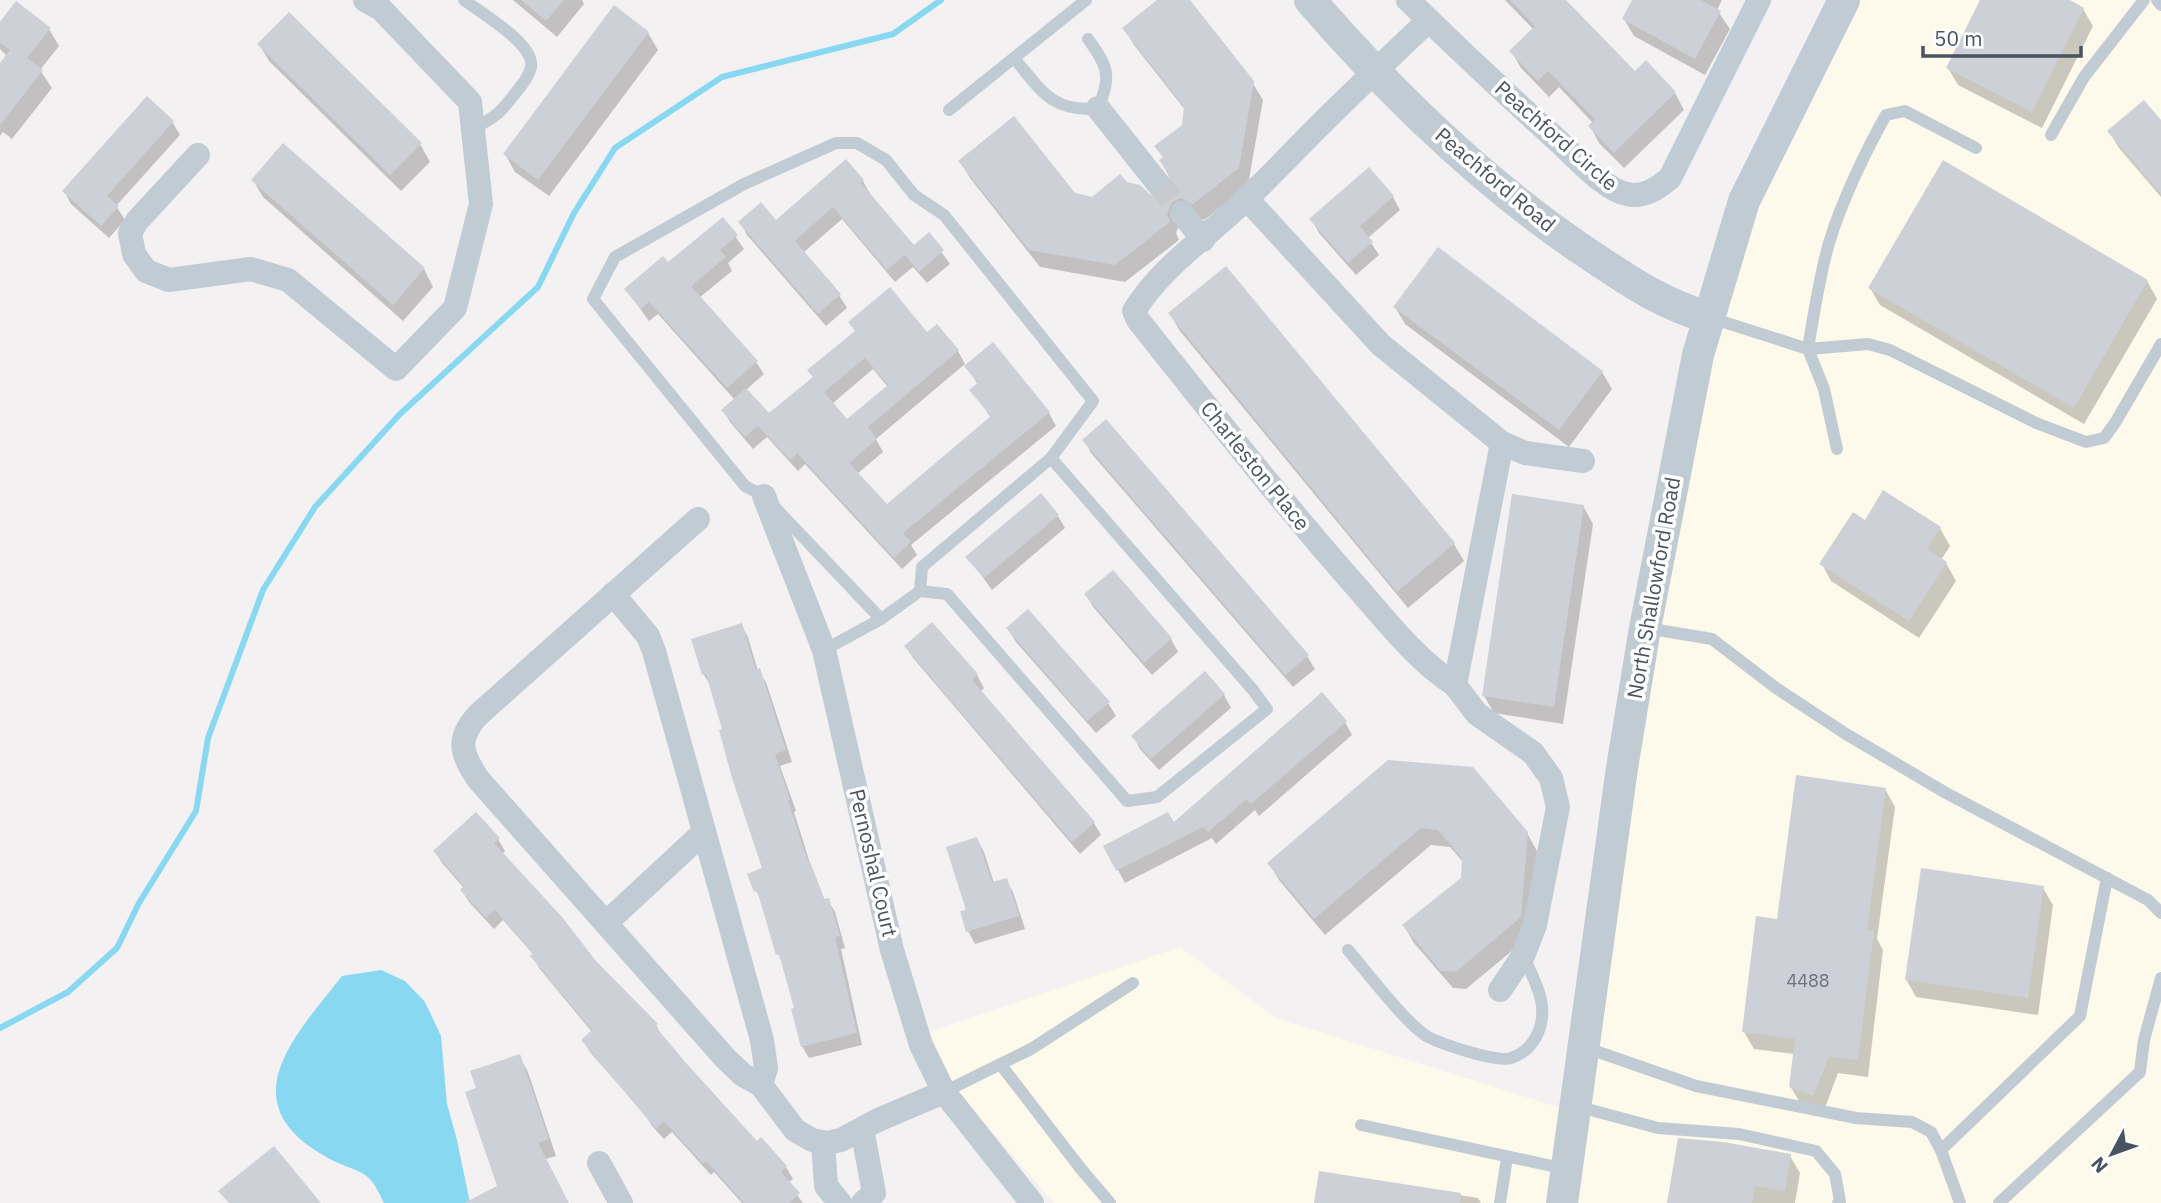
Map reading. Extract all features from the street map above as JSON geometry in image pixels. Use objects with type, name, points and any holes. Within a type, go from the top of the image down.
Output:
[{"type":"street","points":[[198,155],[137,221],[130,233],[134,254],[146,271],[169,280],[251,269],[288,280],[396,369],[455,308],[481,204],[470,102],[381,9],[365,0]]},
{"type":"street","name":"Peachford Road","points":[[1310,0],[1373,72],[1461,155],[1548,228],[1641,288],[1679,309],[1710,318]]},
{"type":"street","name":"Peachford Circle","points":[[1408,0],[1598,177],[1625,194],[1641,195],[1670,178],[1759,0]]},
{"type":"street","name":"North Shallowford Road","points":[[1562,1203],[1644,628],[1698,355],[1744,201],[1844,0]]},
{"type":"street","points":[[1373,72],[1429,20]]},
{"type":"street","name":"Charleston Place","points":[[1373,72],[1247,199],[1170,266],[1142,297],[1134,311],[1138,320],[1307,531],[1399,636],[1437,673],[1455,685],[1477,714],[1533,753],[1551,778],[1558,807],[1535,926],[1524,956],[1500,990]]},
{"type":"street","points":[[1098,108],[1156,181]]},
{"type":"street","points":[[1247,199],[1381,345],[1502,443],[1525,453],[1583,461]]},
{"type":"street","points":[[1182,213],[1203,240]]},
{"type":"street","points":[[1455,685],[1502,443]]},
{"type":"street","name":"Pernoshal Court","points":[[764,496],[824,650],[892,950],[921,1045],[944,1092],[1032,1203]]},
{"type":"street","points":[[698,519],[478,715],[469,725],[463,741],[465,759],[478,779],[726,1059],[743,1075],[761,1085],[795,1130],[812,1140],[841,1140],[944,1092]]},
{"type":"street","points":[[613,594],[643,629],[654,651],[765,1055],[766,1068],[761,1085]]},
{"type":"street","points":[[606,923],[704,832]]},
{"type":"street","points":[[862,1129],[874,1193],[863,1203]]},
{"type":"street","points":[[823,1142],[827,1186],[840,1203]]},
{"type":"street","points":[[599,1163],[621,1203]]},
{"type":"lane","points":[[464,0],[520,42],[531,59],[531,69],[524,83],[498,116],[471,119]]},
{"type":"lane","points":[[949,110],[1086,0]]},
{"type":"lane","points":[[2051,135],[2084,77],[2144,0]]},
{"type":"lane","points":[[2157,0],[2161,5]]},
{"type":"lane","points":[[1014,58],[1044,94],[1060,104],[1078,110],[1098,108],[1107,88],[1107,71],[1101,55],[1088,39]]},
{"type":"lane","points":[[1837,449],[1824,389],[1808,349],[1815,302],[1829,242],[1868,146],[1886,116],[1905,111],[1976,148]]},
{"type":"lane","points":[[881,619],[764,496],[745,486],[593,299],[615,257],[744,184],[836,143],[857,143],[886,160],[914,195],[944,215],[1093,401],[1051,458],[922,567],[920,591]]},
{"type":"lane","points":[[1710,318],[1808,349],[1868,344],[1889,350],[2036,423],[2086,442],[2104,438],[2161,344]]},
{"type":"lane","points":[[824,650],[881,619],[920,591],[947,594],[1127,801],[1157,797],[1267,709],[1051,458]]},
{"type":"lane","points":[[1644,628],[1712,639],[1776,688],[1846,734],[1946,793],[2148,900],[2161,913]]},
{"type":"lane","points":[[1941,1150],[2080,1016],[2107,878]]},
{"type":"lane","points":[[1348,950],[1414,1026],[1427,1036],[1498,1058],[1511,1059],[1534,1042],[1542,1021],[1542,1003],[1524,956]]},
{"type":"lane","points":[[1999,1203],[2140,1072],[2144,1040],[2161,978]]},
{"type":"lane","points":[[944,1092],[1031,1049],[1133,983]]},
{"type":"lane","points":[[1584,1047],[1696,1086],[1856,1118],[1912,1122],[1931,1132],[1941,1150],[1959,1203]]},
{"type":"lane","points":[[1001,1065],[1080,1169],[1111,1203]]},
{"type":"lane","points":[[1576,1106],[1658,1128],[1739,1134],[1816,1151],[1835,1174],[1840,1201],[1838,1203]]},
{"type":"lane","points":[[1361,1125],[1567,1169]]},
{"type":"lane","points":[[1500,1203],[1507,1157]]},
{"type":"shaded area","points":[[1849,0],[2161,0],[2161,1203],[1054,1203],[911,1038],[1180,947],[1276,1018],[1580,1114],[1694,324]]},
{"type":"water","points":[[381,970],[405,981],[425,1002],[441,1036],[447,1104],[470,1203],[384,1203],[368,1177],[328,1158],[298,1137],[282,1116],[276,1093],[279,1070],[305,1023],[342,976]]},
{"type":"building","points":[[521,0],[564,0],[546,21]]},
{"type":"building","points":[[1157,0],[1190,0],[1254,81],[1239,168],[1193,204],[1181,198],[1172,202],[1167,214],[1170,222],[1115,265],[1029,250],[958,161],[1014,116],[1075,193],[1092,197],[1120,174],[1127,182],[1140,185],[1151,195],[1159,196],[1168,190],[1176,191],[1170,184],[1168,172],[1159,160],[1163,157],[1154,146],[1182,125],[1184,107],[1122,28]]},
{"type":"building","points":[[1510,0],[1566,0],[1635,71],[1646,60],[1676,92],[1614,153],[1588,126],[1595,119],[1548,71],[1538,81],[1509,51],[1535,26]]},
{"type":"building","points":[[1632,0],[1701,0],[1721,11],[1695,59],[1622,19]]},
{"type":"building","points":[[1980,0],[2070,0],[2084,8],[2032,112],[1946,68]]},
{"type":"building","points":[[16,1],[51,28],[27,58],[43,70],[0,125],[0,63],[10,50],[0,43],[0,22]]},
{"type":"building","points":[[614,5],[649,32],[538,180],[503,154]]},
{"type":"building","points":[[289,12],[422,143],[390,175],[257,44]]},
{"type":"building","points":[[147,96],[174,121],[107,196],[119,206],[101,226],[62,191]]},
{"type":"building","points":[[2144,100],[2161,120],[2161,194],[2107,131]]},
{"type":"building","points":[[283,143],[425,268],[393,305],[251,180]]},
{"type":"building","points":[[846,159],[864,180],[861,183],[914,245],[929,232],[944,250],[919,272],[905,255],[887,270],[833,207],[795,241],[841,294],[818,314],[738,222],[761,202],[776,220]]},
{"type":"building","points":[[1943,160],[2148,280],[2074,408],[1868,288]]},
{"type":"building","points":[[1369,167],[1394,196],[1360,226],[1373,242],[1348,263],[1309,219]]},
{"type":"building","points":[[723,217],[738,235],[720,250],[726,257],[691,286],[758,361],[727,388],[649,302],[641,309],[624,289],[663,256],[668,262]]},
{"type":"building","points":[[1438,247],[1603,371],[1559,430],[1393,307]]},
{"type":"building","points":[[1226,266],[1455,543],[1397,592],[1168,313]]},
{"type":"building","points":[[890,287],[927,332],[937,324],[959,350],[868,427],[877,439],[849,463],[887,504],[991,416],[969,390],[978,383],[964,366],[993,342],[1050,412],[903,533],[911,542],[894,558],[797,453],[790,460],[758,426],[745,437],[721,410],[746,388],[769,413],[813,377],[807,370],[855,331],[848,322]],"holes":[[[865,358],[888,385],[847,419],[824,392]]]},
{"type":"building","points":[[1106,419],[1309,655],[1285,675],[1082,440]]},
{"type":"building","points":[[1883,490],[1941,527],[1927,549],[1947,562],[1909,621],[1819,564],[1853,512],[1865,520]]},
{"type":"building","points":[[1041,493],[1059,515],[984,578],[965,557]]},
{"type":"building","points":[[1512,494],[1584,505],[1554,707],[1482,696]]},
{"type":"building","points":[[1113,570],[1172,638],[1144,663],[1084,594]]},
{"type":"building","points":[[1028,609],[1110,702],[1087,721],[1006,628]]},
{"type":"building","points":[[932,622],[978,674],[972,680],[1095,822],[1072,842],[904,646]]},
{"type":"building","points":[[742,623],[756,670],[760,668],[786,750],[775,754],[790,799],[788,800],[824,899],[829,898],[840,936],[835,937],[857,1033],[801,1047],[791,1009],[794,1008],[779,954],[776,955],[757,890],[754,892],[747,874],[762,868],[732,778],[719,730],[722,729],[706,674],[702,675],[691,639]]},
{"type":"building","points":[[1205,671],[1225,694],[1151,759],[1131,736]]},
{"type":"building","points":[[1322,692],[1347,721],[1251,804],[1247,799],[1208,832],[1203,827],[1116,871],[1103,846],[1168,812],[1174,822]]},
{"type":"building","points":[[1388,760],[1473,767],[1528,832],[1521,917],[1456,972],[1441,971],[1402,925],[1461,878],[1462,858],[1438,830],[1421,828],[1314,919],[1267,863]]},
{"type":"building","points":[[1796,775],[1886,788],[1867,930],[1874,931],[1858,1060],[1829,1057],[1813,1096],[1789,1087],[1795,1039],[1742,1032],[1756,916],[1777,919]]},
{"type":"building","points":[[476,812],[500,838],[494,843],[562,917],[596,961],[658,1024],[655,1026],[686,1063],[757,1141],[761,1137],[787,1166],[781,1172],[800,1193],[789,1203],[744,1203],[706,1161],[703,1164],[664,1121],[656,1129],[581,1040],[592,1030],[530,956],[533,953],[495,910],[486,918],[460,890],[464,886],[433,851]]},
{"type":"building","points":[[977,837],[992,882],[1007,878],[1019,916],[966,932],[960,911],[966,910],[946,847]]},
{"type":"building","points":[[1921,868],[2044,886],[2028,998],[1905,980]]},
{"type":"building","points":[[520,1054],[549,1139],[538,1143],[569,1203],[464,1203],[497,1186],[465,1092],[476,1088],[470,1071]]},
{"type":"building","points":[[1678,1138],[1723,1142],[1791,1154],[1785,1191],[1755,1186],[1752,1203],[1667,1203]]},
{"type":"building","points":[[274,1146],[321,1203],[229,1203],[218,1191]]},
{"type":"building","points":[[1319,1171],[1461,1193],[1460,1203],[1314,1203]]},
{"type":"waterway","points":[[0,1028],[68,992],[117,948],[139,903],[196,811],[208,738],[263,590],[315,507],[400,414],[538,287],[574,213],[615,148],[722,77],[893,34],[941,0]]},
{"type":"tunnel","points":[[1156,181],[1182,213]]}]
